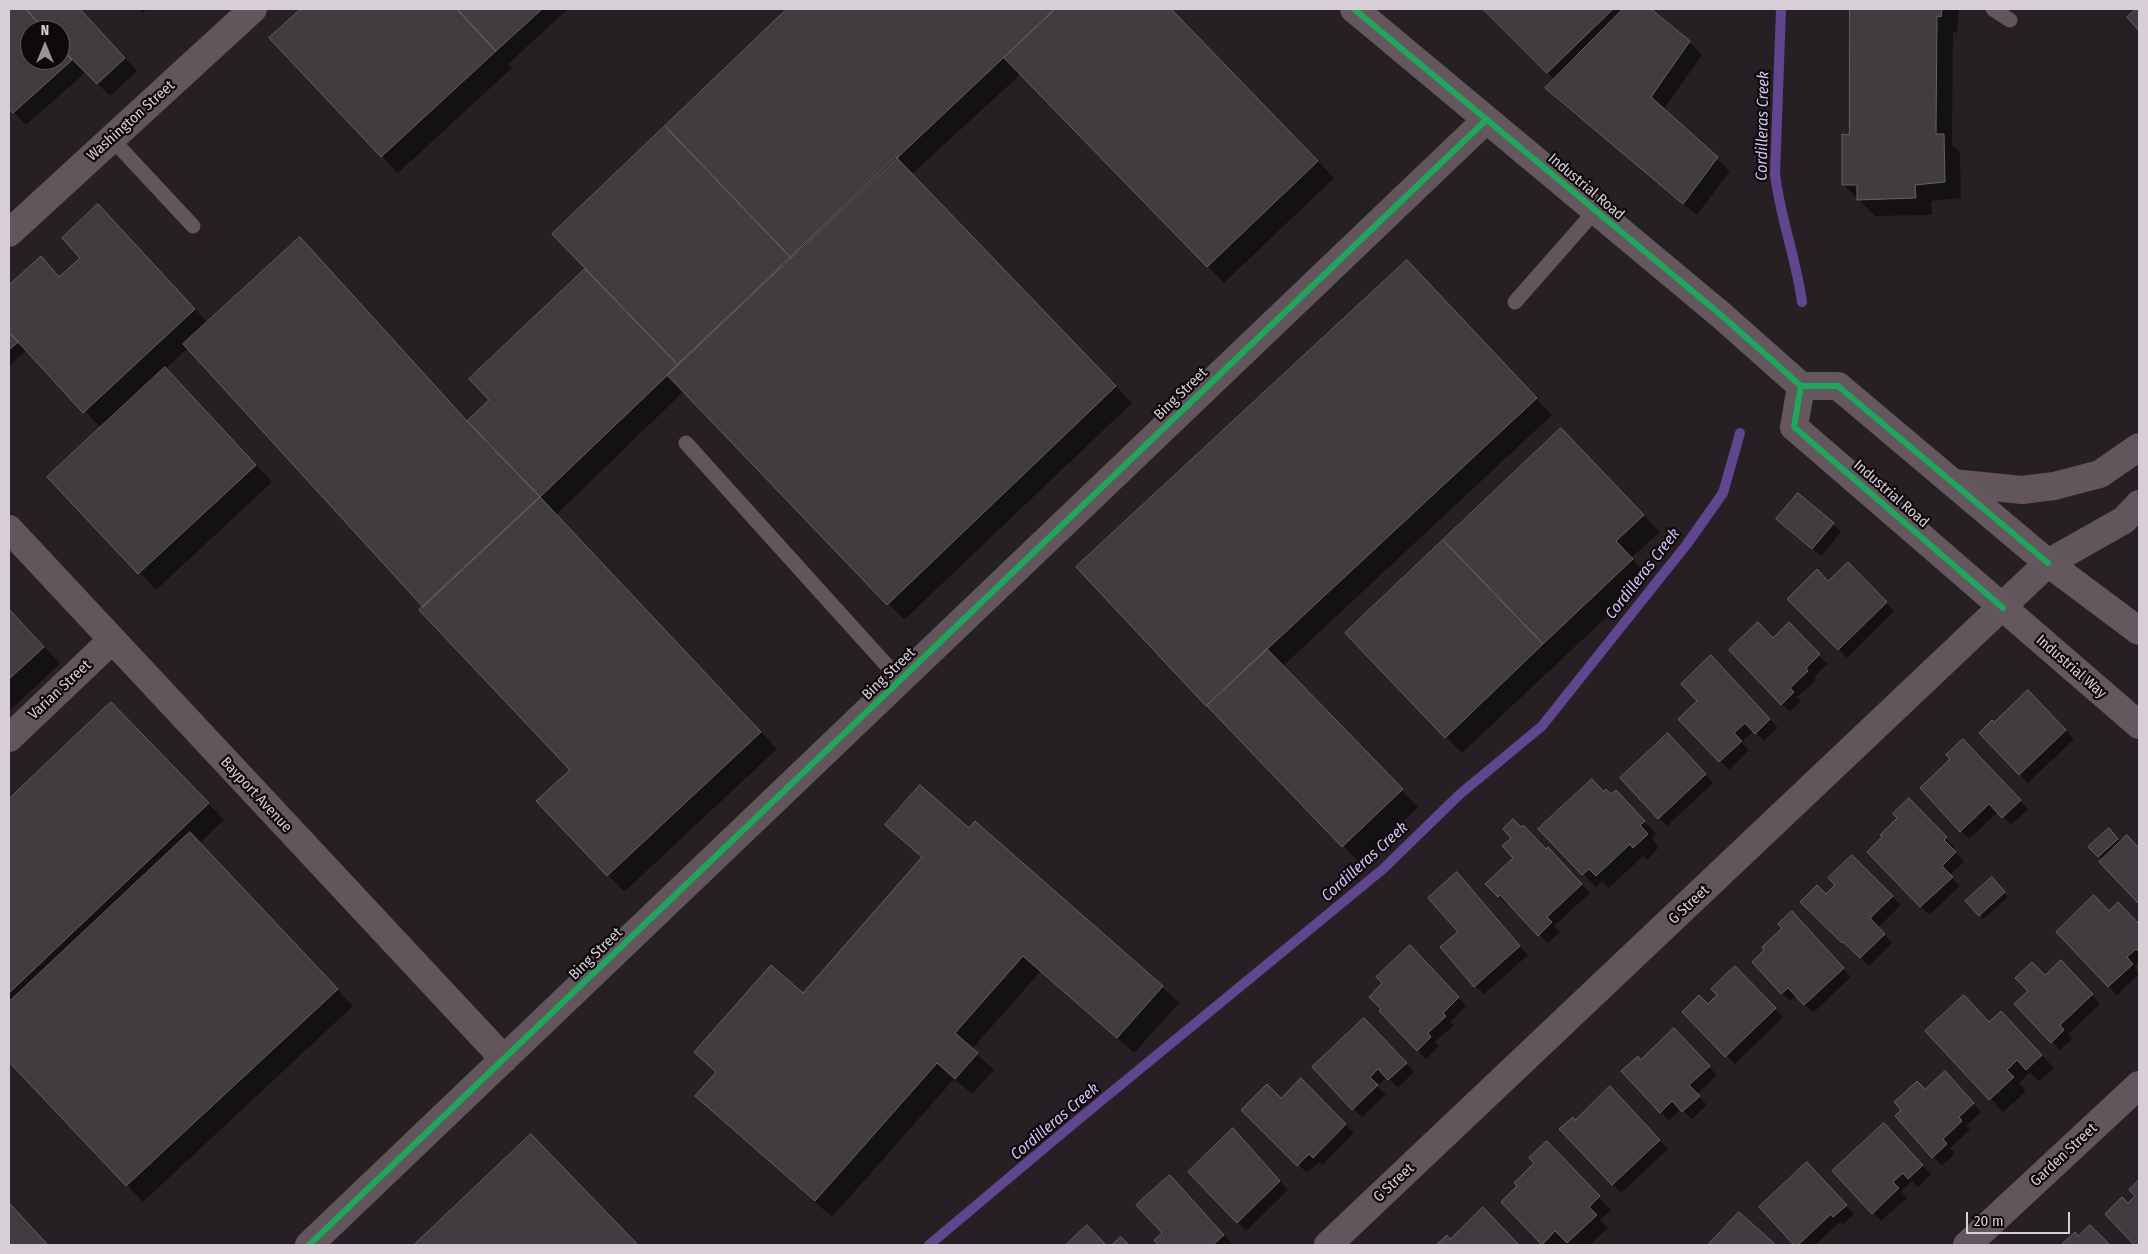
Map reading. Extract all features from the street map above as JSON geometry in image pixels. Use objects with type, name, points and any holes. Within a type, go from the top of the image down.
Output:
[{"type":"main road","name":"Industrial Road","points":[[1354,9],[1801,386],[1794,427],[2003,608]]},
{"type":"main road","points":[[1801,386],[1838,386],[2048,563],[2139,631]]},
{"type":"main road","name":"Industrial Way","points":[[2003,608],[2139,725]]},
{"type":"street","name":"Washington Street","points":[[9,233],[253,9]]},
{"type":"street","name":"Bing Street","points":[[309,1245],[1486,120]]},
{"type":"street","points":[[1953,483],[2022,490],[2054,486],[2100,474],[2139,447]]},
{"type":"street","name":"G Street","points":[[1328,1245],[2003,608],[2048,563],[2124,520],[2139,504]]},
{"type":"street","name":"Bayport Avenue","points":[[9,529],[504,1059]]},
{"type":"street","name":"Varian Street","points":[[9,738],[112,641]]},
{"type":"street","name":"Garden Street","points":[[1967,1245],[2139,1085]]},
{"type":"lane","points":[[1993,9],[2010,20]]},
{"type":"lane","points":[[111,138],[193,226]]},
{"type":"lane","points":[[1515,302],[1595,211]]},
{"type":"lane","points":[[686,444],[900,680]]},
{"type":"building","points":[[9,9],[26,9],[36,20],[20,20],[20,70],[61,70],[13,113],[9,109]]},
{"type":"building","points":[[26,9],[80,9],[125,58],[97,84],[70,57],[70,20],[36,20]]},
{"type":"building","points":[[301,9],[457,9],[496,51],[381,157],[269,38]]},
{"type":"building","points":[[457,9],[542,9],[496,51]]},
{"type":"building","points":[[787,9],[1055,9],[791,258],[665,126]]},
{"type":"building","points":[[1055,9],[1171,9],[1318,161],[1207,267],[1004,58]]},
{"type":"building","points":[[1483,9],[1613,9],[1547,73]]},
{"type":"building","points":[[1623,9],[1651,9],[1690,41],[1651,97],[1718,157],[1683,204],[1545,88]]},
{"type":"building","points":[[1850,9],[1942,9],[1941,17],[1937,16],[1936,134],[1944,134],[1945,182],[1915,185],[1916,198],[1857,200],[1857,185],[1842,185],[1842,134],[1849,135]]},
{"type":"building","points":[[2139,9],[2139,31],[2127,17]]},
{"type":"building","points":[[665,126],[791,258],[678,365],[552,234]]},
{"type":"building","points":[[896,157],[1116,386],[887,605],[667,375]]},
{"type":"building","points":[[98,204],[195,309],[83,413],[9,332],[9,285],[41,256],[59,277],[80,258],[62,238]]},
{"type":"building","points":[[300,237],[467,421],[540,497],[423,607],[183,344]]},
{"type":"building","points":[[1407,260],[1537,398],[1206,706],[1076,567]]},
{"type":"building","points":[[585,269],[678,365],[540,497],[467,421],[489,400],[469,379]]},
{"type":"building","points":[[9,332],[18,342],[9,350]]},
{"type":"building","points":[[165,367],[256,465],[138,574],[47,477]]},
{"type":"building","points":[[1561,428],[1644,515],[1616,541],[1633,559],[1543,644],[1443,540]]},
{"type":"building","points":[[1798,493],[1834,523],[1812,549],[1776,519]]},
{"type":"building","points":[[540,497],[761,732],[607,876],[536,801],[570,770],[419,610]]},
{"type":"building","points":[[1443,540],[1543,644],[1445,738],[1345,633]]},
{"type":"building","points":[[1848,562],[1887,602],[1838,650],[1787,599],[1817,569],[1828,581]]},
{"type":"building","points":[[9,609],[44,647],[9,679]]},
{"type":"building","points":[[1758,622],[1773,638],[1789,622],[1820,654],[1806,668],[1808,671],[1790,688],[1794,692],[1781,705],[1729,650]]},
{"type":"building","points":[[1267,649],[1403,789],[1342,847],[1207,706]]},
{"type":"building","points":[[1711,655],[1770,719],[1755,734],[1745,723],[1734,733],[1742,741],[1719,762],[1678,719],[1697,701],[1681,684]]},
{"type":"building","points":[[2028,690],[2066,730],[2019,775],[1979,733],[1992,720],[1994,722]]},
{"type":"building","points":[[111,702],[209,803],[9,993],[9,799]]},
{"type":"building","points":[[1668,733],[1706,774],[1658,819],[1620,778]]},
{"type":"building","points":[[1963,739],[2021,800],[2002,818],[1989,804],[1960,832],[1920,788],[1950,759],[1946,755]]},
{"type":"building","points":[[1592,779],[1604,792],[1606,789],[1611,794],[1616,790],[1645,821],[1640,825],[1648,834],[1633,848],[1630,844],[1596,876],[1589,869],[1582,875],[1538,829]]},
{"type":"building","points":[[920,785],[969,828],[975,821],[1163,986],[1117,1038],[1023,956],[955,1033],[978,1053],[955,1079],[937,1063],[815,1201],[695,1096],[716,1072],[694,1052],[771,965],[803,993],[922,857],[885,825]]},
{"type":"building","points":[[1909,798],[1947,837],[1944,840],[1956,852],[1942,866],[1953,877],[1920,907],[1867,852],[1897,818],[1893,814]]},
{"type":"building","points":[[1513,819],[1521,827],[1523,825],[1546,849],[1548,847],[1582,884],[1547,917],[1552,922],[1538,936],[1500,895],[1498,897],[1485,884],[1513,858],[1502,846],[1511,838],[1503,829]]},
{"type":"building","points":[[2109,828],[2118,839],[2098,857],[2088,847]]},
{"type":"building","points":[[190,832],[338,989],[126,1186],[9,1062],[9,1002]]},
{"type":"building","points":[[2127,835],[2139,848],[2139,904],[2099,862]]},
{"type":"building","points":[[1852,855],[1893,896],[1870,918],[1885,934],[1860,958],[1800,902],[1817,885],[1826,894],[1835,885],[1828,878]]},
{"type":"building","points":[[1457,872],[1520,946],[1474,987],[1440,947],[1458,932],[1428,898]]},
{"type":"building","points":[[1992,877],[2005,892],[1979,916],[1965,901]]},
{"type":"building","points":[[2094,895],[2109,911],[2118,902],[2139,924],[2139,952],[2136,949],[2127,957],[2133,964],[2108,987],[2056,932]]},
{"type":"building","points":[[1792,911],[1844,968],[1804,1005],[1788,988],[1781,994],[1752,962],[1764,950],[1762,947],[1782,928],[1778,924]]},
{"type":"building","points":[[1410,945],[1459,997],[1443,1013],[1446,1016],[1428,1033],[1431,1037],[1417,1051],[1379,1011],[1381,1009],[1369,997],[1382,983],[1376,977]]},
{"type":"building","points":[[2061,960],[2093,994],[2060,1025],[2064,1030],[2051,1043],[2014,1004],[2028,991],[2015,978],[2032,962],[2045,975]]},
{"type":"building","points":[[1735,966],[1776,1008],[1725,1057],[1682,1012],[1699,995],[1708,1004],[1717,995],[1711,989]]},
{"type":"building","points":[[1964,995],[1989,1022],[2001,1011],[2042,1055],[2026,1070],[2017,1060],[2007,1070],[2014,1077],[1989,1100],[1925,1031]]},
{"type":"building","points":[[1364,1018],[1407,1063],[1388,1080],[1378,1069],[1370,1077],[1378,1085],[1352,1110],[1312,1067]]},
{"type":"building","points":[[1674,1028],[1710,1066],[1689,1085],[1700,1096],[1682,1112],[1672,1101],[1660,1113],[1621,1071],[1638,1056],[1640,1060]]},
{"type":"building","points":[[1945,1071],[1974,1103],[1959,1117],[1962,1121],[1943,1139],[1947,1144],[1932,1158],[1895,1116],[1901,1110],[1894,1102],[1917,1081],[1925,1089]]},
{"type":"building","points":[[1301,1078],[1346,1124],[1313,1158],[1309,1154],[1297,1166],[1241,1110],[1267,1084],[1281,1098]]},
{"type":"building","points":[[1610,1086],[1660,1140],[1612,1185],[1559,1129],[1573,1117],[1575,1120]]},
{"type":"building","points":[[1884,1123],[1923,1165],[1908,1179],[1903,1173],[1893,1182],[1899,1188],[1872,1214],[1832,1171]]},
{"type":"building","points":[[1233,1128],[1280,1181],[1237,1223],[1188,1172]]},
{"type":"building","points":[[531,1134],[638,1245],[414,1245]]},
{"type":"building","points":[[1547,1141],[1600,1196],[1589,1207],[1597,1215],[1567,1243],[1555,1231],[1542,1245],[1501,1202],[1517,1186],[1514,1183],[1534,1163],[1529,1158]]},
{"type":"building","points":[[1807,1162],[1847,1205],[1833,1217],[1831,1214],[1798,1245],[1794,1245],[1759,1207]]},
{"type":"building","points":[[1170,1175],[1224,1235],[1213,1245],[1158,1245],[1154,1240],[1162,1233],[1136,1205]]},
{"type":"building","points":[[2139,1180],[2139,1245],[2134,1245],[2105,1214],[2122,1197],[2128,1203],[2135,1196],[2129,1190]]},
{"type":"building","points":[[9,1203],[48,1245],[9,1245]]},
{"type":"building","points":[[1483,1207],[1519,1245],[1436,1245],[1447,1235],[1450,1239]]},
{"type":"building","points":[[1739,1212],[1776,1245],[1708,1245]]},
{"type":"building","points":[[1087,1225],[1106,1245],[1066,1245]]},
{"type":"building","points":[[2090,1225],[2110,1245],[2061,1245],[2075,1232],[2078,1236]]},
{"type":"building","points":[[1121,1237],[1129,1245],[1112,1245]]},
{"type":"waterway","name":"Cordilleras Creek","points":[[1781,9],[1775,174],[1780,206],[1796,269],[1802,302]]},
{"type":"waterway","name":"Cordilleras Creek","points":[[929,1245],[1383,869],[1460,794],[1542,726],[1687,544],[1723,493],[1740,433]]},
{"type":"cycle path","points":[[1354,9],[1721,315],[1801,386],[1838,386],[2048,563]]},
{"type":"cycle path","points":[[309,1245],[1486,120]]},
{"type":"cycle path","points":[[1801,386],[1794,427],[2003,608]]}]
